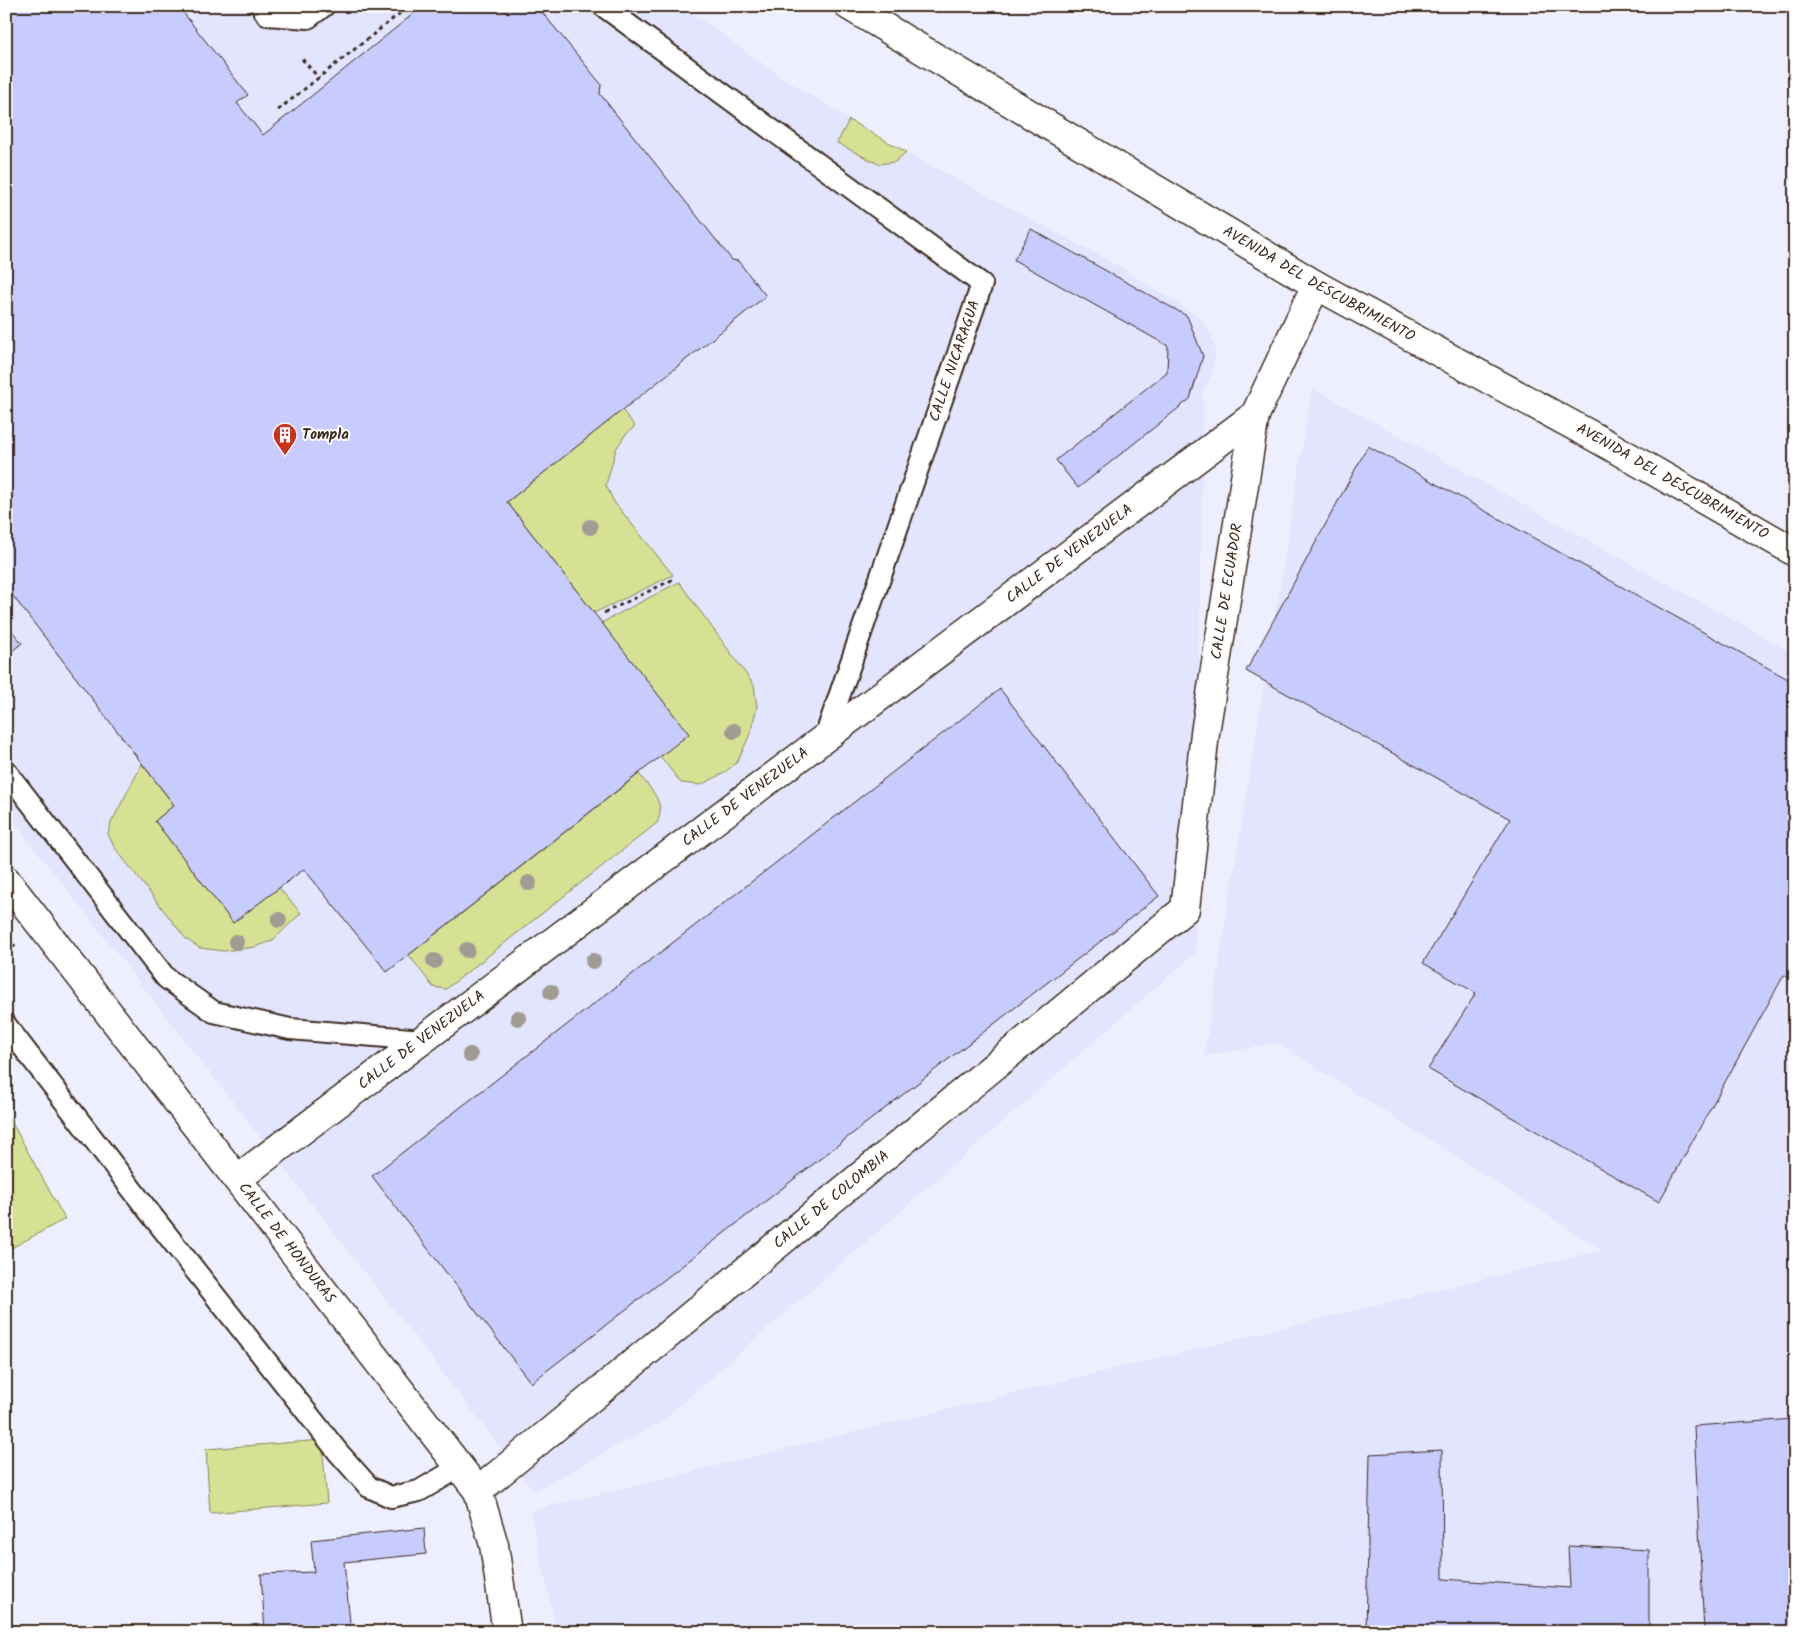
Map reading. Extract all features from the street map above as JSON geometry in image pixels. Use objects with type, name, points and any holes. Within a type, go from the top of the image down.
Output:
[{"type":"street","name":"AVENIDA DEL DESCUBRIMIENTO","points":[[849,6],[1316,285],[1598,439],[1795,552]]},
{"type":"street","name":"CALLE DE ECUADOR","points":[[1185,909],[1205,733],[1255,415],[1316,285]]},
{"type":"street","name":"CALLE DE VENEZUELA","points":[[237,1179],[1255,415]]},
{"type":"street","name":"CALLE DE HONDURAS","points":[[6,880],[478,1491],[494,1545],[507,1632]]},
{"type":"street","name":"CALLE DE COLOMBIA","points":[[478,1491],[1185,909]]},
{"type":"lane","points":[[260,6],[268,14],[308,18],[324,6]]},
{"type":"lane","name":"CALLE NICARAGUA","points":[[603,6],[982,284],[824,740]]},
{"type":"lane","points":[[6,771],[166,978],[214,1012],[290,1029],[423,1040]]},
{"type":"lane","points":[[6,1025],[162,1229],[368,1488],[391,1497],[419,1491],[460,1467]]},
{"type":"path","points":[[278,110],[409,6]]},
{"type":"path","points":[[302,60],[319,78]]},
{"type":"path","points":[[604,613],[676,578]]},
{"type":"shaded area","points":[[6,6],[682,6],[782,77],[876,136],[1117,265],[1196,315],[1212,337],[1215,349],[1215,362],[1203,391],[1195,953],[661,1422],[534,1491],[6,812]]},
{"type":"shaded area","points":[[1312,388],[1795,654],[1795,1632],[557,1632],[530,1511],[1602,1250],[1277,1043],[1204,1056]]},
{"type":"green space","points":[[849,120],[906,152],[895,162],[878,164],[837,143]]},
{"type":"green space","points":[[622,410],[635,426],[625,435],[616,449],[606,485],[614,502],[673,575],[594,613],[507,502]]},
{"type":"green space","points":[[679,582],[754,685],[757,707],[750,734],[738,761],[724,773],[701,785],[681,783],[660,756],[601,623]]},
{"type":"green space","points":[[142,764],[174,805],[155,821],[233,922],[279,888],[301,913],[272,941],[255,947],[224,951],[200,948],[186,939],[115,848],[108,834],[111,823]]},
{"type":"green space","points":[[639,774],[659,803],[660,816],[657,823],[446,989],[433,987],[409,955]]},
{"type":"green space","points":[[6,1112],[65,1219],[6,1251]]},
{"type":"green space","points":[[322,1440],[327,1503],[210,1513],[206,1449]]},
{"type":"building","name":"Tompla","points":[[6,6],[178,6],[248,95],[237,103],[263,135],[423,6],[500,6],[505,12],[513,6],[537,6],[601,84],[600,94],[732,260],[738,261],[766,296],[507,502],[689,734],[387,972],[304,869],[233,923],[155,821],[174,805],[6,587]]},
{"type":"building","points":[[1031,229],[1187,316],[1203,356],[1190,399],[1078,488],[1056,460],[1167,372],[1168,346],[1014,260]]},
{"type":"building","points":[[1368,446],[1795,683],[1795,981],[1784,975],[1659,1202],[1428,1069],[1476,993],[1423,963],[1510,819],[1246,671]]},
{"type":"building","points":[[6,624],[22,643],[6,656]]},
{"type":"building","points":[[1000,689],[1159,896],[531,1383],[372,1176]]},
{"type":"building","points":[[1795,1419],[1795,1632],[1704,1632],[1694,1426]]},
{"type":"building","points":[[1442,1450],[1443,1579],[1570,1588],[1568,1546],[1649,1550],[1649,1632],[1366,1632],[1370,1454]]},
{"type":"building","points":[[424,1528],[426,1554],[344,1562],[351,1632],[265,1632],[261,1574],[314,1572],[311,1540]]},
{"type":"place","name":"Tompla","points":[[285,456]]}]
